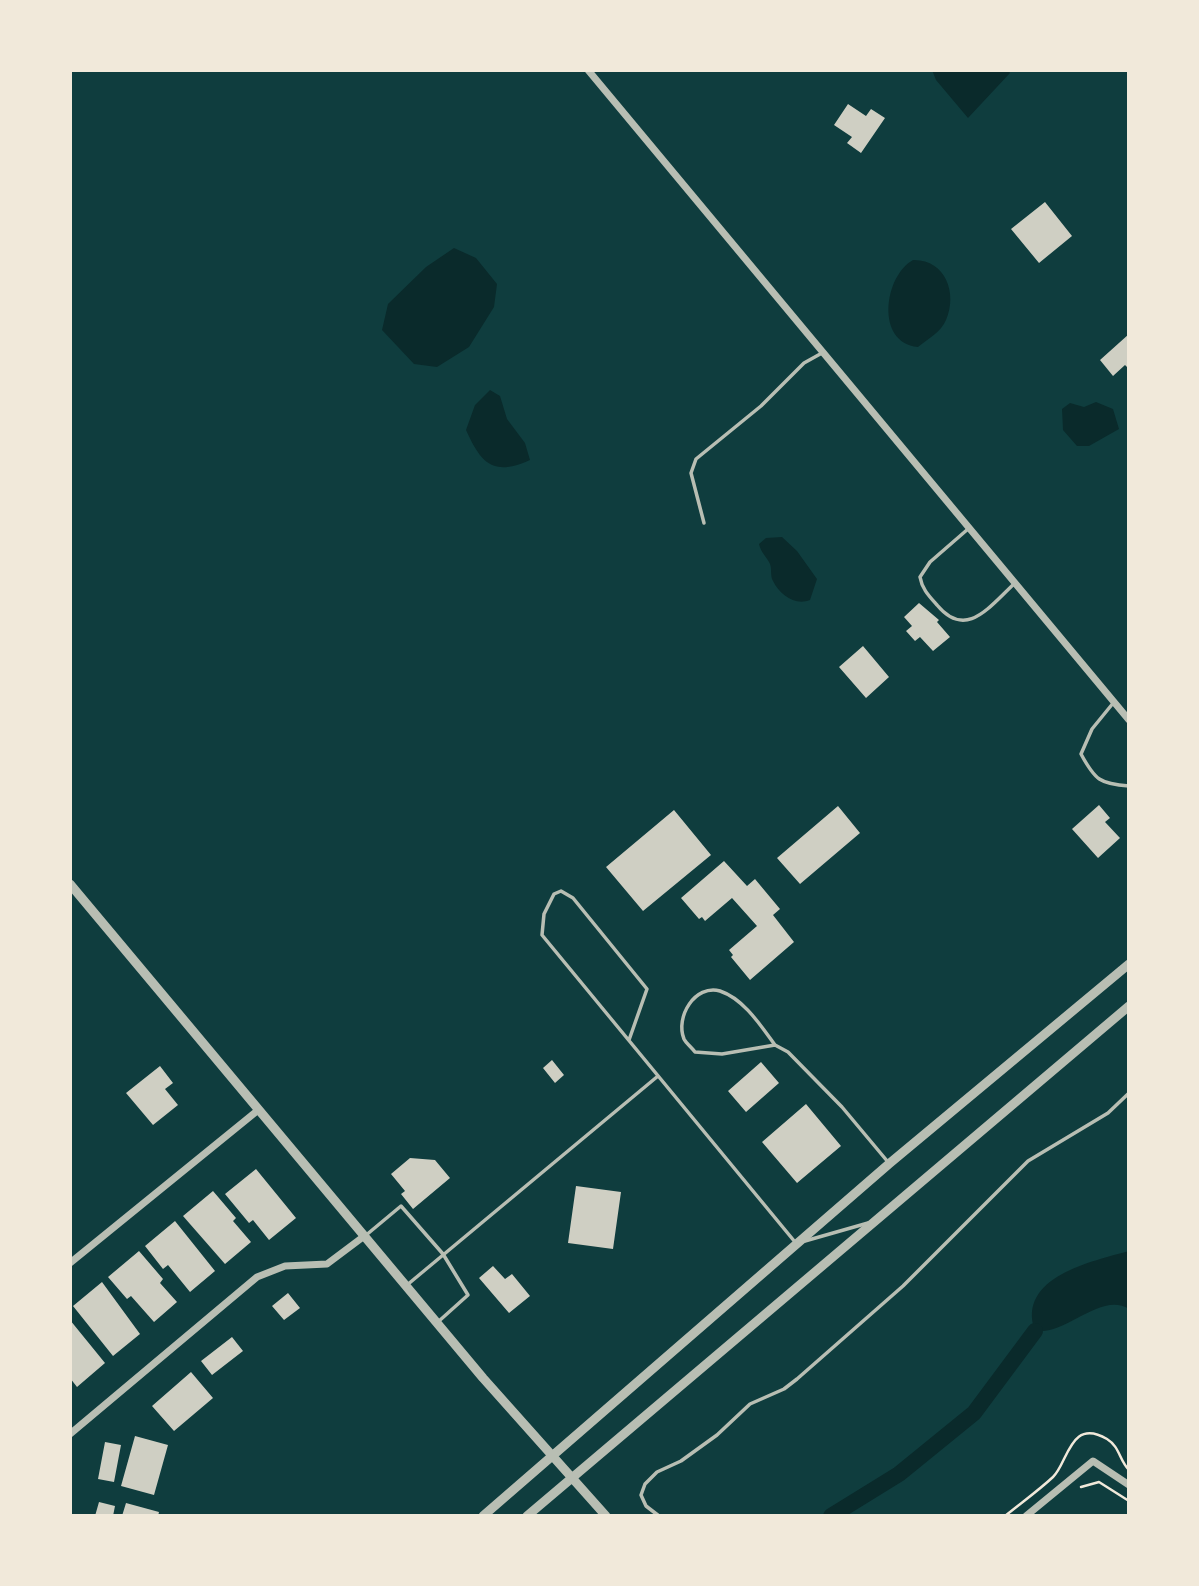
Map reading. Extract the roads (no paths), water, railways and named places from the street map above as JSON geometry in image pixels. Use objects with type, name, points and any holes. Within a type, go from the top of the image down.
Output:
[{"type":"street","points":[[588,70],[1129,720]]},
{"type":"street","points":[[70,884],[436,1324],[606,1516]]},
{"type":"street","points":[[483,1516],[890,1163],[1129,964]]},
{"type":"street","points":[[527,1516],[1129,1006]]},
{"type":"street","points":[[70,1263],[257,1111]]},
{"type":"street","points":[[70,1434],[257,1277],[285,1266],[327,1264],[363,1237]]},
{"type":"street","points":[[1026,1516],[1093,1461],[1129,1485]]},
{"type":"lane","points":[[704,523],[691,473],[696,459],[761,406],[804,363],[824,352]]},
{"type":"lane","points":[[970,528],[930,562],[920,577],[922,586],[948,618],[959,622],[972,619],[1015,583]]},
{"type":"lane","points":[[1114,702],[1092,729],[1081,754],[1093,776],[1109,784],[1129,786]]},
{"type":"lane","points":[[629,1040],[647,989],[573,898],[561,891],[554,894],[544,914],[542,935],[796,1244],[877,1220]]},
{"type":"lane","points":[[775,1045],[722,1054],[695,1052],[684,1039],[683,1020],[689,1003],[702,991],[718,990],[732,997],[751,1013],[775,1045],[788,1052],[833,1098],[890,1163]]},
{"type":"lane","points":[[405,1287],[658,1076]]},
{"type":"lane","points":[[659,1516],[646,1506],[641,1495],[652,1476],[681,1461],[716,1435],[750,1404],[784,1389],[797,1379],[903,1286],[1028,1161],[1108,1113],[1129,1093]]},
{"type":"lane","points":[[363,1237],[401,1206],[443,1254],[468,1295],[436,1324]]},
{"type":"water","points":[[932,70],[1008,70],[1010,73],[968,118],[936,80]]},
{"type":"water","points":[[454,248],[476,258],[497,284],[494,307],[469,347],[437,367],[414,364],[382,330],[388,304],[426,267]]},
{"type":"water","points":[[913,260],[924,261],[941,271],[946,279],[950,299],[944,324],[918,347],[904,343],[895,334],[888,308],[896,280],[903,268]]},
{"type":"water","points":[[490,390],[500,396],[507,419],[525,443],[530,460],[517,465],[497,467],[477,451],[466,430],[475,405]]},
{"type":"water","points":[[1096,402],[1113,409],[1119,429],[1089,446],[1077,446],[1063,430],[1062,409],[1070,403],[1084,407]]},
{"type":"water","points":[[782,537],[797,551],[817,579],[810,600],[799,602],[789,598],[772,579],[770,564],[759,544],[766,538]]},
{"type":"water","points":[[1129,1251],[1129,1309],[1107,1305],[1059,1327],[1035,1331],[1032,1312],[1037,1297],[1047,1285],[1078,1266]]},
{"type":"waterway","points":[[831,1516],[899,1474],[974,1413],[1035,1331]]}]
